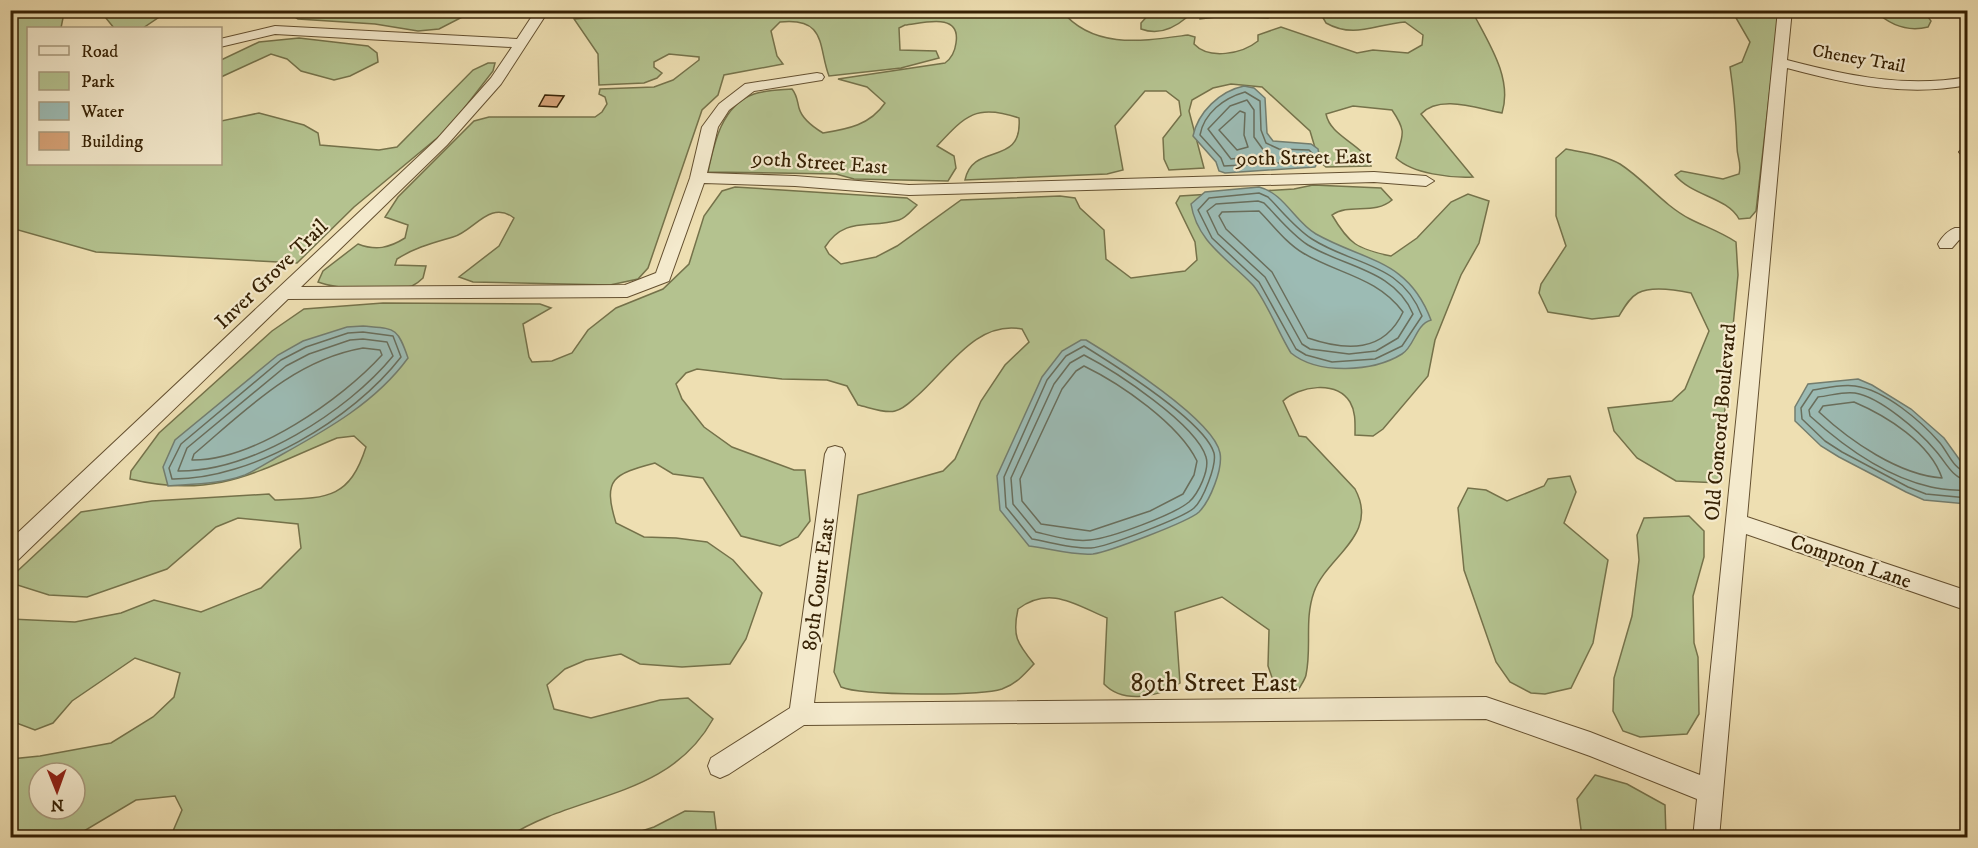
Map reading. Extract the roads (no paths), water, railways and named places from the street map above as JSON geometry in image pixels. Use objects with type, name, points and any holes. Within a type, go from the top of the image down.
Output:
[{"type":"street","name":"Inver Grove Trail","points":[[10,554],[448,135],[496,81],[543,10]]},
{"type":"street","name":"Old Concord Boulevard","points":[[1707,837],[1709,791],[1785,10]]},
{"type":"street","points":[[222,43],[275,30],[521,43]]},
{"type":"street","name":"Cheney Trail","points":[[1779,62],[1872,83],[1926,87],[1963,86]]},
{"type":"street","points":[[284,293],[627,291],[663,277],[698,178],[711,128],[724,107],[750,87],[817,77]]},
{"type":"street","name":"90th Street East","points":[[698,178],[795,181],[909,190],[1374,177],[1426,180]]},
{"type":"street","points":[[1946,243],[1955,234],[1968,234]]},
{"type":"street","name":"89th Court East","points":[[801,714],[835,454]]},
{"type":"street","name":"Compton Lane","points":[[1735,522],[1968,601]]},
{"type":"street","name":"89th Street East","points":[[801,714],[1486,708],[1590,744],[1709,791]]},
{"type":"street","points":[[720,766],[801,714]]},
{"type":"water","points":[[1244,86],[1254,88],[1265,98],[1267,133],[1273,141],[1311,144],[1318,149],[1320,159],[1315,167],[1225,173],[1219,171],[1216,162],[1193,136],[1200,119],[1211,104],[1227,93]]},
{"type":"water","points":[[1259,187],[1276,195],[1316,234],[1384,265],[1398,273],[1410,285],[1422,300],[1431,320],[1422,326],[1410,346],[1402,354],[1376,365],[1330,368],[1302,360],[1291,353],[1257,290],[1207,239],[1194,217],[1191,204],[1205,192]]},
{"type":"water","points":[[363,326],[393,331],[401,340],[408,358],[395,374],[366,401],[316,435],[245,475],[217,482],[168,486],[163,467],[175,440],[278,355],[303,341],[347,327]]},
{"type":"water","points":[[1081,340],[1086,340],[1119,361],[1183,407],[1214,439],[1220,453],[1220,467],[1215,484],[1199,512],[1165,529],[1093,554],[1069,553],[1029,546],[1000,510],[997,476],[1042,377],[1062,351]]},
{"type":"water","points":[[1858,379],[1911,409],[1944,438],[1967,470],[1967,504],[1924,500],[1906,492],[1821,446],[1795,421],[1795,407],[1808,384]]}]
